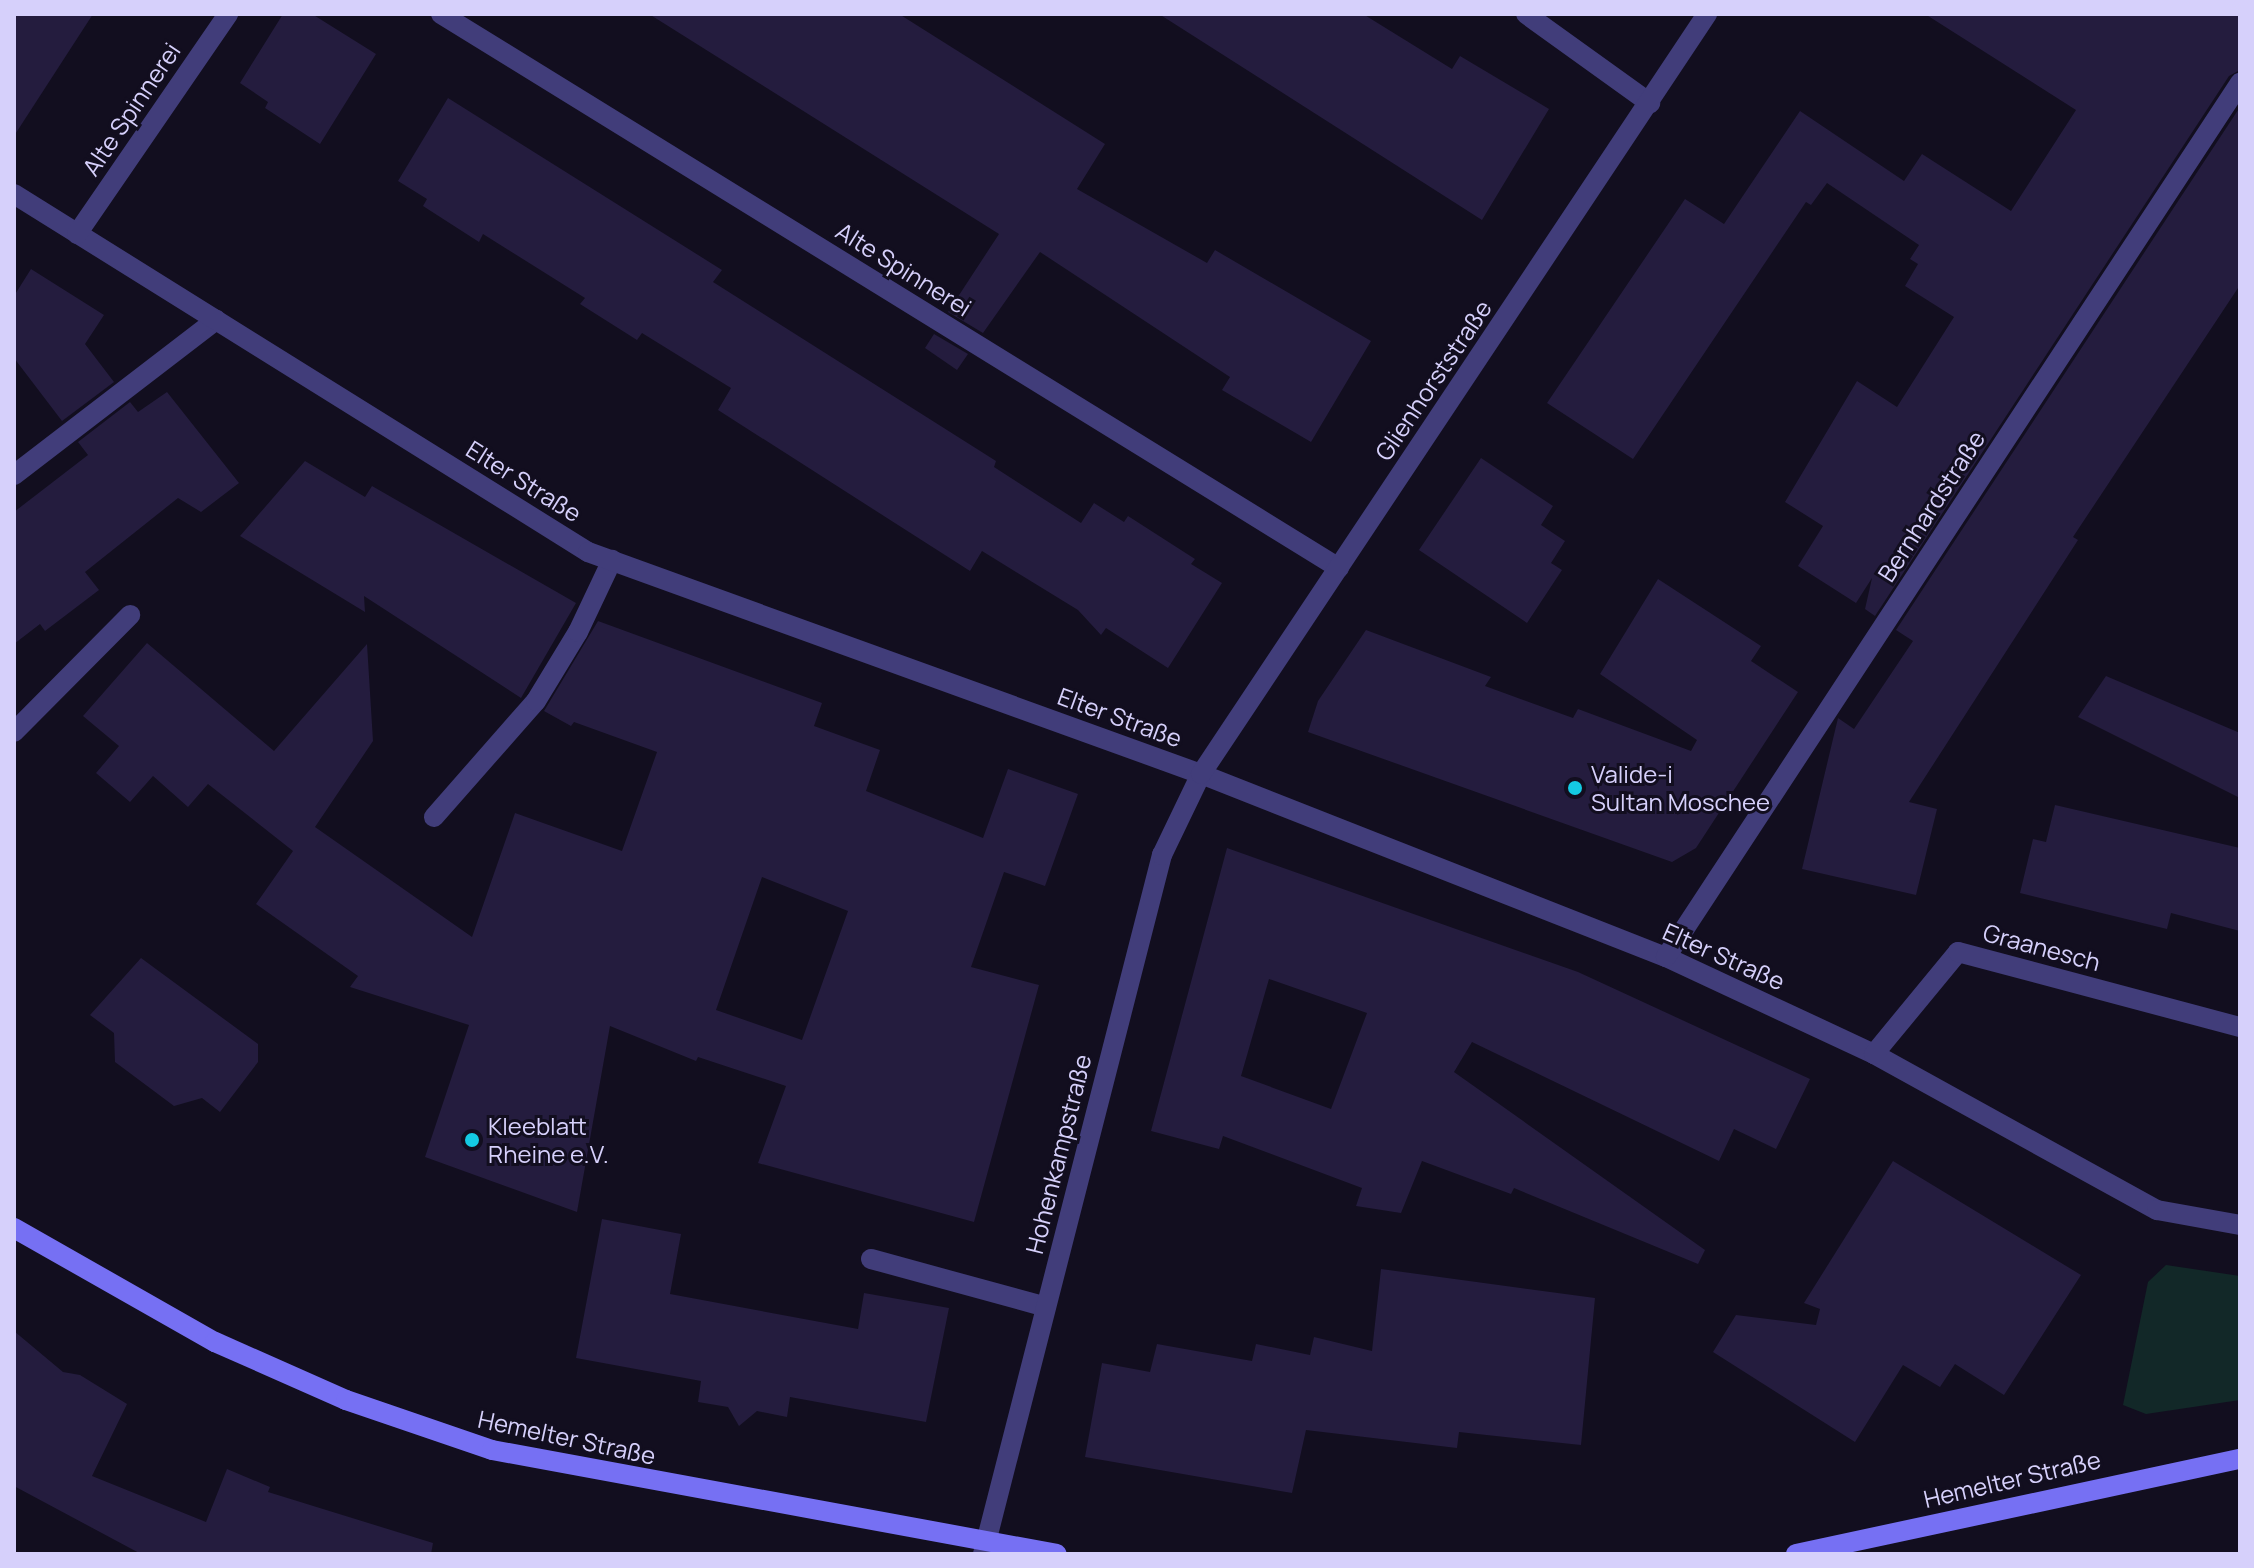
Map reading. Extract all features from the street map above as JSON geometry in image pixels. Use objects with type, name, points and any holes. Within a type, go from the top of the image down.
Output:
[{"type":"main road","name":"Hemelter Straße","points":[[14,1228],[215,1342],[346,1400],[492,1450],[984,1548],[1057,1554]]},
{"type":"main road","name":"Hemelter Straße","points":[[1796,1554],[2240,1459]]},
{"type":"street","name":"Alte Spinnerei","points":[[77,234],[228,14]]},
{"type":"street","name":"Alte Spinnerei","points":[[441,14],[1339,568]]},
{"type":"street","points":[[1526,14],[1650,103]]},
{"type":"street","name":"Glienhorststraße","points":[[1201,774],[1707,14]]},
{"type":"street","name":"Bernhardstraße","points":[[1666,957],[2240,83]]},
{"type":"street","name":"Elter Straße","points":[[14,194],[588,552],[1201,774],[1666,957],[1874,1054],[2157,1210],[2240,1225]]},
{"type":"street","points":[[14,475],[216,320]]},
{"type":"street","points":[[434,817],[536,701],[578,632],[612,560]]},
{"type":"street","points":[[14,732],[130,615]]},
{"type":"street","name":"Hohenkampstraße","points":[[984,1548],[1162,855],[1201,774]]},
{"type":"street","name":"Graanesch","points":[[1874,1054],[1958,952],[2240,1027]]},
{"type":"street","points":[[871,1259],[1046,1307]]},
{"type":"green space","points":[[2166,1265],[2240,1276],[2240,1400],[2146,1414],[2123,1405],[2148,1282]]},
{"type":"building","points":[[14,14],[93,14],[14,136]]},
{"type":"building","points":[[283,14],[312,14],[376,54],[320,144],[265,108],[268,102],[240,83]]},
{"type":"building","points":[[649,14],[899,14],[1105,144],[1077,189],[1207,263],[1215,250],[1371,341],[1311,442],[1222,390],[1230,377],[1040,252],[983,333],[948,312],[999,234]]},
{"type":"building","points":[[1159,14],[1363,14],[1452,69],[1460,56],[1549,109],[1482,220]]},
{"type":"building","points":[[1925,14],[2240,14],[2240,70],[2229,76],[1875,616],[1865,609],[1872,578],[1856,603],[1798,566],[1823,526],[1785,502],[1857,381],[1897,407],[1954,317],[1905,286],[1918,264],[1910,259],[1919,245],[1827,183],[1811,205],[1806,202],[1633,459],[1547,403],[1685,199],[1724,224],[1800,111],[1904,181],[1922,154],[2011,211],[2076,110]]},
{"type":"building","points":[[448,98],[722,270],[713,282],[996,461],[994,467],[1081,523],[1094,503],[1124,522],[1128,516],[1195,559],[1191,564],[1222,583],[1168,668],[1106,628],[1101,635],[1078,610],[982,551],[970,571],[718,410],[731,388],[642,333],[637,340],[580,304],[585,298],[483,234],[479,242],[423,206],[427,199],[398,181]]},
{"type":"building","points":[[2240,107],[2240,285],[2073,537],[2078,540],[1909,802],[1937,809],[1916,895],[1802,869],[1838,718],[1854,729],[1913,641],[1896,630]]},
{"type":"building","points":[[31,269],[104,315],[85,344],[114,382],[62,421],[14,358],[14,296]]},
{"type":"building","points":[[934,334],[968,354],[957,370],[925,348]]},
{"type":"building","points":[[167,392],[239,483],[201,512],[178,498],[85,572],[99,590],[45,631],[40,624],[14,644],[14,512],[88,455],[78,442],[130,402],[138,412]]},
{"type":"building","points":[[1481,458],[1553,506],[1541,525],[1565,541],[1551,563],[1562,570],[1527,623],[1419,550]]},
{"type":"building","points":[[305,461],[365,497],[372,486],[576,603],[521,698],[364,596],[365,612],[240,536]]},
{"type":"building","points":[[1658,579],[1761,646],[1751,661],[1798,692],[1696,848],[1672,862],[1308,732],[1318,701],[1366,630],[1491,677],[1485,686],[1573,718],[1578,709],[1691,751],[1697,740],[1600,674]]},
{"type":"building","points":[[598,621],[822,703],[814,726],[880,750],[866,791],[983,838],[1008,769],[1078,794],[1045,886],[1004,872],[971,967],[1039,985],[974,1222],[758,1163],[786,1086],[698,1057],[696,1061],[610,1026],[577,1212],[425,1157],[469,1025],[350,987],[358,976],[256,904],[293,851],[208,784],[188,807],[153,776],[130,802],[96,773],[119,746],[83,716],[147,643],[274,751],[367,644],[373,741],[315,827],[472,937],[515,813],[622,851],[657,752],[574,722],[571,726],[544,711]],"holes":[[[762,877],[848,911],[802,1040],[716,1010]]]},
{"type":"building","points":[[2106,676],[2240,733],[2240,798],[2078,717]]},
{"type":"building","points":[[2055,805],[2240,848],[2240,931],[2171,913],[2167,929],[2020,893],[2033,839],[2046,842]]},
{"type":"building","points":[[1227,848],[1578,972],[1810,1079],[1776,1149],[1734,1129],[1719,1161],[1472,1042],[1454,1072],[1705,1250],[1698,1264],[1514,1188],[1511,1194],[1422,1161],[1401,1213],[1356,1206],[1362,1188],[1223,1136],[1219,1149],[1151,1131]],"holes":[[[1269,979],[1367,1013],[1331,1109],[1241,1076]]]},
{"type":"building","points":[[141,958],[258,1044],[258,1062],[220,1112],[202,1098],[174,1106],[115,1062],[114,1033],[90,1015]]},
{"type":"building","points":[[1893,1161],[2081,1275],[2004,1395],[1955,1364],[1940,1387],[1903,1365],[1855,1442],[1713,1352],[1736,1315],[1816,1325],[1820,1309],[1804,1303]]},
{"type":"building","points":[[602,1219],[681,1234],[670,1294],[858,1329],[864,1293],[949,1308],[926,1422],[790,1397],[787,1417],[757,1411],[739,1426],[728,1407],[698,1402],[701,1381],[576,1358]]},
{"type":"building","points":[[1381,1269],[1595,1298],[1581,1445],[1459,1432],[1457,1448],[1306,1430],[1292,1493],[1085,1457],[1102,1363],[1150,1372],[1157,1344],[1252,1361],[1256,1344],[1310,1355],[1314,1337],[1372,1351]]},
{"type":"building","points":[[14,1331],[63,1372],[80,1375],[127,1404],[92,1476],[206,1522],[227,1469],[270,1487],[268,1492],[433,1543],[431,1554],[141,1554],[14,1486]]},
{"type":"place","name":"Valide-i Sultan Moschee","points":[[1575,788]]},
{"type":"place","name":"Kleeblatt Rheine e.V.","points":[[472,1140]]}]
